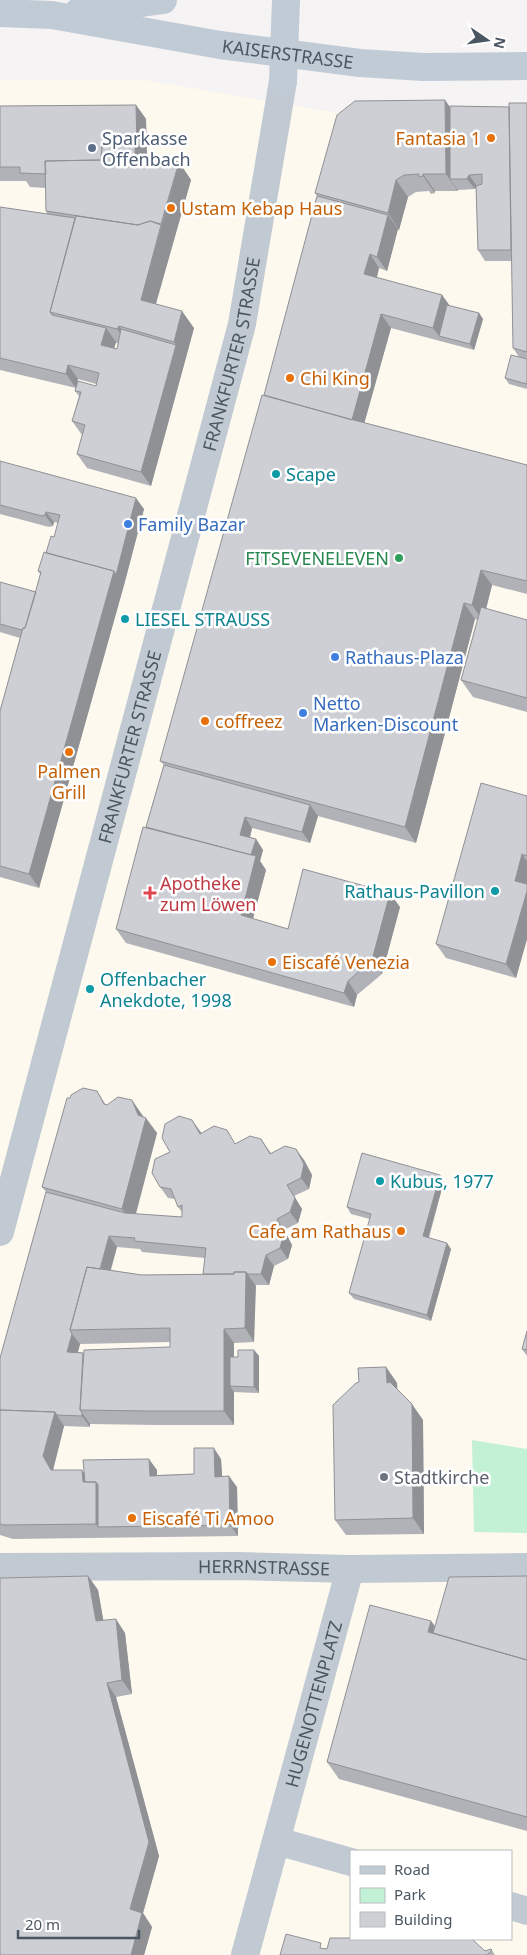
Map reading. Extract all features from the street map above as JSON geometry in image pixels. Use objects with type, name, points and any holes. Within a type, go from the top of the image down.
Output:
[{"type":"main road","name":"KAISERSTRASSE","points":[[52,15],[163,0]]},
{"type":"main road","points":[[283,81],[286,0]]},
{"type":"main road","name":"KAISERSTRASSE","points":[[0,13],[52,15],[212,44],[360,63],[423,67],[527,66]]},
{"type":"street","name":"FRANKFURTER STRASSE","points":[[0,1232],[242,324],[283,81]]},
{"type":"street","name":"HERRNSTRASSE","points":[[0,1567],[239,1566],[350,1569],[527,1567]]},
{"type":"street","name":"HUGENOTTENPLATZ","points":[[245,1955],[350,1569]]},
{"type":"street","points":[[277,1841],[350,1862]]},
{"type":"street","points":[[512,1906],[527,1911]]},
{"type":"shaded area","points":[[0,80],[145,80],[367,118],[527,117],[527,1955],[0,1955]]},
{"type":"green space","points":[[472,1440],[527,1449],[527,1533],[474,1532]]},
{"type":"building","points":[[445,100],[446,174],[423,174],[423,176],[419,177],[419,174],[404,175],[396,180],[388,213],[315,193],[337,115],[355,101]]},
{"type":"building","points":[[509,103],[527,103],[527,352],[513,348]]},
{"type":"building","points":[[136,105],[137,148],[135,144],[102,145],[101,160],[45,161],[46,174],[20,173],[20,167],[0,167],[0,106]]},
{"type":"building","points":[[450,106],[509,107],[511,250],[478,250],[476,186],[482,184],[482,174],[469,175],[467,179],[450,179]]},
{"type":"building","points":[[135,144],[135,154],[179,162],[161,224],[150,221],[138,225],[46,211],[45,161],[101,160],[102,145]]},
{"type":"building","points":[[317,196],[388,215],[377,257],[370,254],[364,274],[442,295],[433,328],[381,314],[352,420],[264,395]]},
{"type":"building","points":[[0,207],[75,218],[50,312],[52,315],[106,328],[101,345],[117,349],[121,329],[176,345],[141,472],[77,454],[85,425],[72,421],[81,392],[75,391],[78,381],[96,386],[99,373],[68,365],[66,374],[0,358]]},
{"type":"building","points":[[76,216],[138,225],[150,221],[161,225],[141,300],[182,311],[174,342],[119,326],[117,329],[50,312]]},
{"type":"building","points":[[447,305],[479,313],[470,344],[439,336]]},
{"type":"building","points":[[511,355],[527,359],[527,384],[505,378]]},
{"type":"building","name":"Rathaus-Plaza","points":[[262,395],[527,465],[527,581],[481,570],[472,605],[464,603],[405,827],[160,761]]},
{"type":"building","points":[[0,461],[136,498],[116,575],[114,571],[46,553],[51,536],[54,537],[60,515],[46,512],[42,516],[0,505]]},
{"type":"building","points":[[44,552],[114,571],[29,874],[0,866],[0,711],[41,572],[38,571]]},
{"type":"building","points":[[0,582],[36,592],[25,628],[22,630],[0,624]]},
{"type":"building","points":[[481,607],[527,620],[527,698],[461,680]]},
{"type":"building","points":[[164,765],[310,805],[302,832],[245,817],[240,835],[256,839],[251,855],[146,827]]},
{"type":"building","name":"Rathaus-Pavillon","points":[[481,783],[527,796],[527,856],[522,854],[515,881],[527,884],[527,891],[506,964],[436,944]]},
{"type":"building","points":[[143,827],[256,856],[241,915],[288,929],[303,869],[390,893],[372,960],[348,981],[344,993],[116,929]]},
{"type":"building","points":[[83,1088],[97,1091],[104,1104],[107,1105],[118,1097],[132,1100],[138,1115],[146,1118],[122,1209],[42,1187],[67,1098],[70,1098],[71,1095]]},
{"type":"building","points":[[179,1116],[192,1120],[200,1134],[214,1126],[227,1130],[235,1144],[250,1136],[261,1139],[270,1154],[285,1146],[296,1149],[304,1164],[301,1178],[287,1185],[295,1198],[290,1212],[277,1219],[284,1234],[280,1248],[266,1255],[261,1274],[234,1272],[234,1274],[203,1274],[206,1248],[134,1241],[135,1238],[109,1236],[100,1269],[87,1267],[70,1330],[72,1334],[67,1352],[83,1353],[80,1410],[82,1416],[57,1415],[55,1412],[0,1410],[0,1358],[46,1192],[125,1213],[182,1217],[182,1205],[178,1207],[171,1189],[160,1187],[152,1173],[155,1159],[170,1152],[162,1138],[165,1124]]},
{"type":"building","name":"Cafe am Rathaus","points":[[362,1153],[440,1175],[423,1236],[447,1243],[427,1315],[349,1293],[371,1214],[347,1207]]},
{"type":"building","points":[[87,1267],[142,1275],[234,1274],[234,1272],[246,1272],[245,1328],[224,1329],[224,1411],[80,1410],[84,1350],[170,1347],[170,1328],[70,1330]]},
{"type":"building","points":[[527,1331],[527,1350],[522,1349]]},
{"type":"building","points":[[238,1350],[254,1350],[254,1387],[230,1386],[230,1357],[238,1357]]},
{"type":"building","name":"Stadtkirche","points":[[386,1367],[387,1383],[390,1382],[412,1404],[413,1518],[335,1520],[333,1405],[359,1382],[358,1368]]},
{"type":"building","points":[[0,1410],[55,1412],[43,1456],[51,1470],[82,1470],[83,1482],[96,1482],[96,1524],[0,1524]]},
{"type":"building","points":[[194,1448],[214,1448],[215,1477],[229,1476],[230,1525],[98,1527],[98,1485],[96,1482],[85,1482],[83,1460],[149,1459],[150,1476],[194,1474]]},
{"type":"building","points":[[88,1576],[96,1621],[116,1619],[122,1680],[107,1683],[149,1842],[130,1909],[142,1913],[131,1955],[0,1955],[0,1578]]},
{"type":"building","points":[[527,1576],[527,1660],[433,1633],[449,1577]]},
{"type":"building","points":[[370,1605],[431,1621],[428,1632],[527,1660],[527,1817],[327,1762]]},
{"type":"building","points":[[286,1934],[321,1943],[320,1948],[327,1949],[330,1938],[350,1938],[350,1940],[473,1940],[485,1951],[492,1950],[487,1955],[280,1955]]},
{"type":"place","name":"Fantasia 1","points":[[491,138]]},
{"type":"place","name":"Sparkasse Offenbach","points":[[92,148]]},
{"type":"place","name":"Ustam Kebap Haus","points":[[171,208]]},
{"type":"place","name":"Chi King","points":[[290,378]]},
{"type":"place","name":"Scape","points":[[276,474]]},
{"type":"place","name":"Family Bazar","points":[[128,524]]},
{"type":"place","name":"FITSEVENELEVEN","points":[[399,558]]},
{"type":"place","name":"LIESEL STRAUSS","points":[[125,619]]},
{"type":"place","name":"Rathaus-Plaza","points":[[335,657]]},
{"type":"place","name":"Netto Marken-Discount","points":[[303,713]]},
{"type":"place","name":"coffreez","points":[[205,721]]},
{"type":"place","name":"Palmen Grill","points":[[69,752]]},
{"type":"place","name":"Rathaus-Pavillon","points":[[495,891]]},
{"type":"place","name":"Apotheke zum Löwen","points":[[150,893]]},
{"type":"place","name":"Eiscafé Venezia","points":[[272,962]]},
{"type":"place","name":"Offenbacher Anekdote, 1998","points":[[90,989]]},
{"type":"place","name":"Kubus, 1977","points":[[380,1181]]},
{"type":"place","name":"Cafe am Rathaus","points":[[401,1231]]},
{"type":"place","name":"Stadtkirche","points":[[384,1477]]},
{"type":"place","name":"Eiscafé Ti Amoo","points":[[132,1518]]}]
